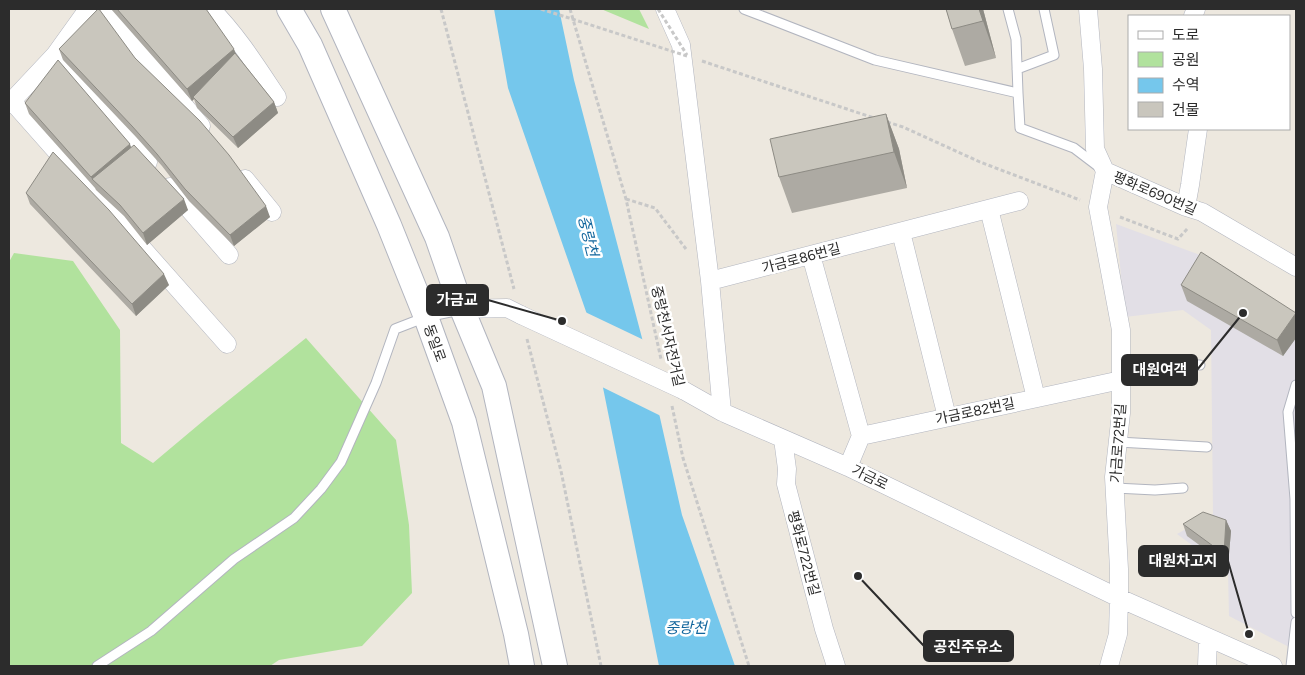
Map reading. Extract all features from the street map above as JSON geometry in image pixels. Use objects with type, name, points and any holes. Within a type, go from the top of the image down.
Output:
[{"type":"street","points":[[88,9],[55,55],[10,102],[227,344]]},
{"type":"street","points":[[104,9],[210,136]]},
{"type":"street","points":[[211,9],[224,22],[277,98]]},
{"type":"street","name":"동일로","points":[[289,9],[310,45],[389,225],[426,317],[464,422],[516,634],[522,666]]},
{"type":"street","points":[[332,9],[437,237],[462,309],[494,386],[555,666]]},
{"type":"street","points":[[665,9],[681,45],[710,281],[722,412]]},
{"type":"street","name":"평화로690번길","points":[[1088,9],[1093,69],[1095,149],[1105,171],[1194,210],[1296,267]]},
{"type":"street","points":[[55,55],[229,255]]},
{"type":"street","points":[[1194,210],[1190,185],[1198,130]]},
{"type":"street","points":[[234,166],[272,212]]},
{"type":"street","name":"가금로72번길","points":[[1105,171],[1098,207],[1121,330],[1121,413],[1114,477],[1119,569],[1118,634],[1109,666]]},
{"type":"street","name":"가금로86번길","points":[[710,281],[1019,201]]},
{"type":"street","points":[[989,209],[1036,398]]},
{"type":"street","points":[[900,232],[947,418]]},
{"type":"street","points":[[811,255],[861,436],[848,467]]},
{"type":"street","name":"가금로","points":[[462,309],[507,308],[521,314],[677,395],[722,412],[848,467],[1119,598],[1273,666]]},
{"type":"street","name":"가금로82번길","points":[[861,436],[1036,398],[1121,371]]},
{"type":"street","name":"평화로722번길","points":[[783,438],[787,470],[786,484],[824,629],[836,666]]},
{"type":"street","points":[[1208,638],[1208,666]]},
{"type":"lane","points":[[744,9],[875,60],[1018,93]]},
{"type":"lane","points":[[1008,9],[1016,39],[1020,128],[1074,148],[1105,171]]},
{"type":"lane","points":[[1018,70],[1054,54],[1044,9]]},
{"type":"lane","points":[[97,666],[151,631],[234,559],[294,518],[321,489],[341,462],[376,383],[394,329],[426,317],[462,309]]},
{"type":"lane","points":[[1121,371],[1200,364]]},
{"type":"lane","points":[[1296,385],[1288,412],[1295,499],[1296,613]]},
{"type":"lane","points":[[1118,442],[1207,447]]},
{"type":"lane","points":[[1115,488],[1155,490],[1183,488]]},
{"type":"lane","points":[[1291,666],[1296,622]]},
{"type":"path","points":[[541,9],[876,118]]},
{"type":"path","name":"중랑천서자전거길","points":[[570,9],[626,199],[662,362]]},
{"type":"path","points":[[658,9],[687,56]]},
{"type":"path","points":[[885,121],[903,127],[980,162],[1178,239],[1194,210]]},
{"type":"path","points":[[626,199],[655,208],[688,252]]},
{"type":"path","name":"중랑천서자전거길","points":[[677,395],[683,458],[749,666]]},
{"type":"shaded area","points":[[1116,224],[1211,259],[1296,314],[1296,650],[1229,616],[1228,572],[1177,534],[1213,514],[1211,330],[1183,310],[1125,317]]},
{"type":"green space","points":[[601,9],[639,9],[649,29]]},
{"type":"green space","points":[[14,253],[73,261],[120,330],[121,443],[153,463],[306,338],[396,440],[409,525],[412,593],[362,646],[279,660],[270,666],[9,666],[9,262]]},
{"type":"water","name":"중랑천","points":[[494,9],[559,9],[574,80],[642,338],[682,515],[735,666],[659,666],[590,323],[508,88]]},
{"type":"pier","points":[[583,311],[646,341],[663,417],[600,386],[588,323]]},
{"type":"building","points":[[98,9],[135,58],[200,121],[229,155],[266,206],[230,235],[185,189],[132,126],[59,49]]},
{"type":"building","points":[[117,9],[206,9],[234,49],[187,89]]},
{"type":"building","points":[[946,9],[979,9],[983,21],[952,29]]},
{"type":"building","points":[[235,53],[274,102],[233,137],[193,97]]},
{"type":"building","points":[[58,60],[130,144],[91,177],[25,103]]},
{"type":"building","points":[[886,114],[894,152],[779,177],[770,139]]},
{"type":"building","points":[[134,145],[184,199],[143,233],[120,205],[92,179]]},
{"type":"building","points":[[53,152],[109,210],[164,274],[132,304],[26,193]]},
{"type":"building","points":[[1201,252],[1296,313],[1277,340],[1181,285]]},
{"type":"building","points":[[1203,512],[1226,520],[1224,554],[1183,524]]},
{"type":"place","name":"대원여객","points":[[1243,313]]},
{"type":"place","name":"가금교","points":[[562,321]]},
{"type":"place","name":"공진주유소","points":[[858,576]]},
{"type":"place","name":"대원차고지","points":[[1249,634]]}]
